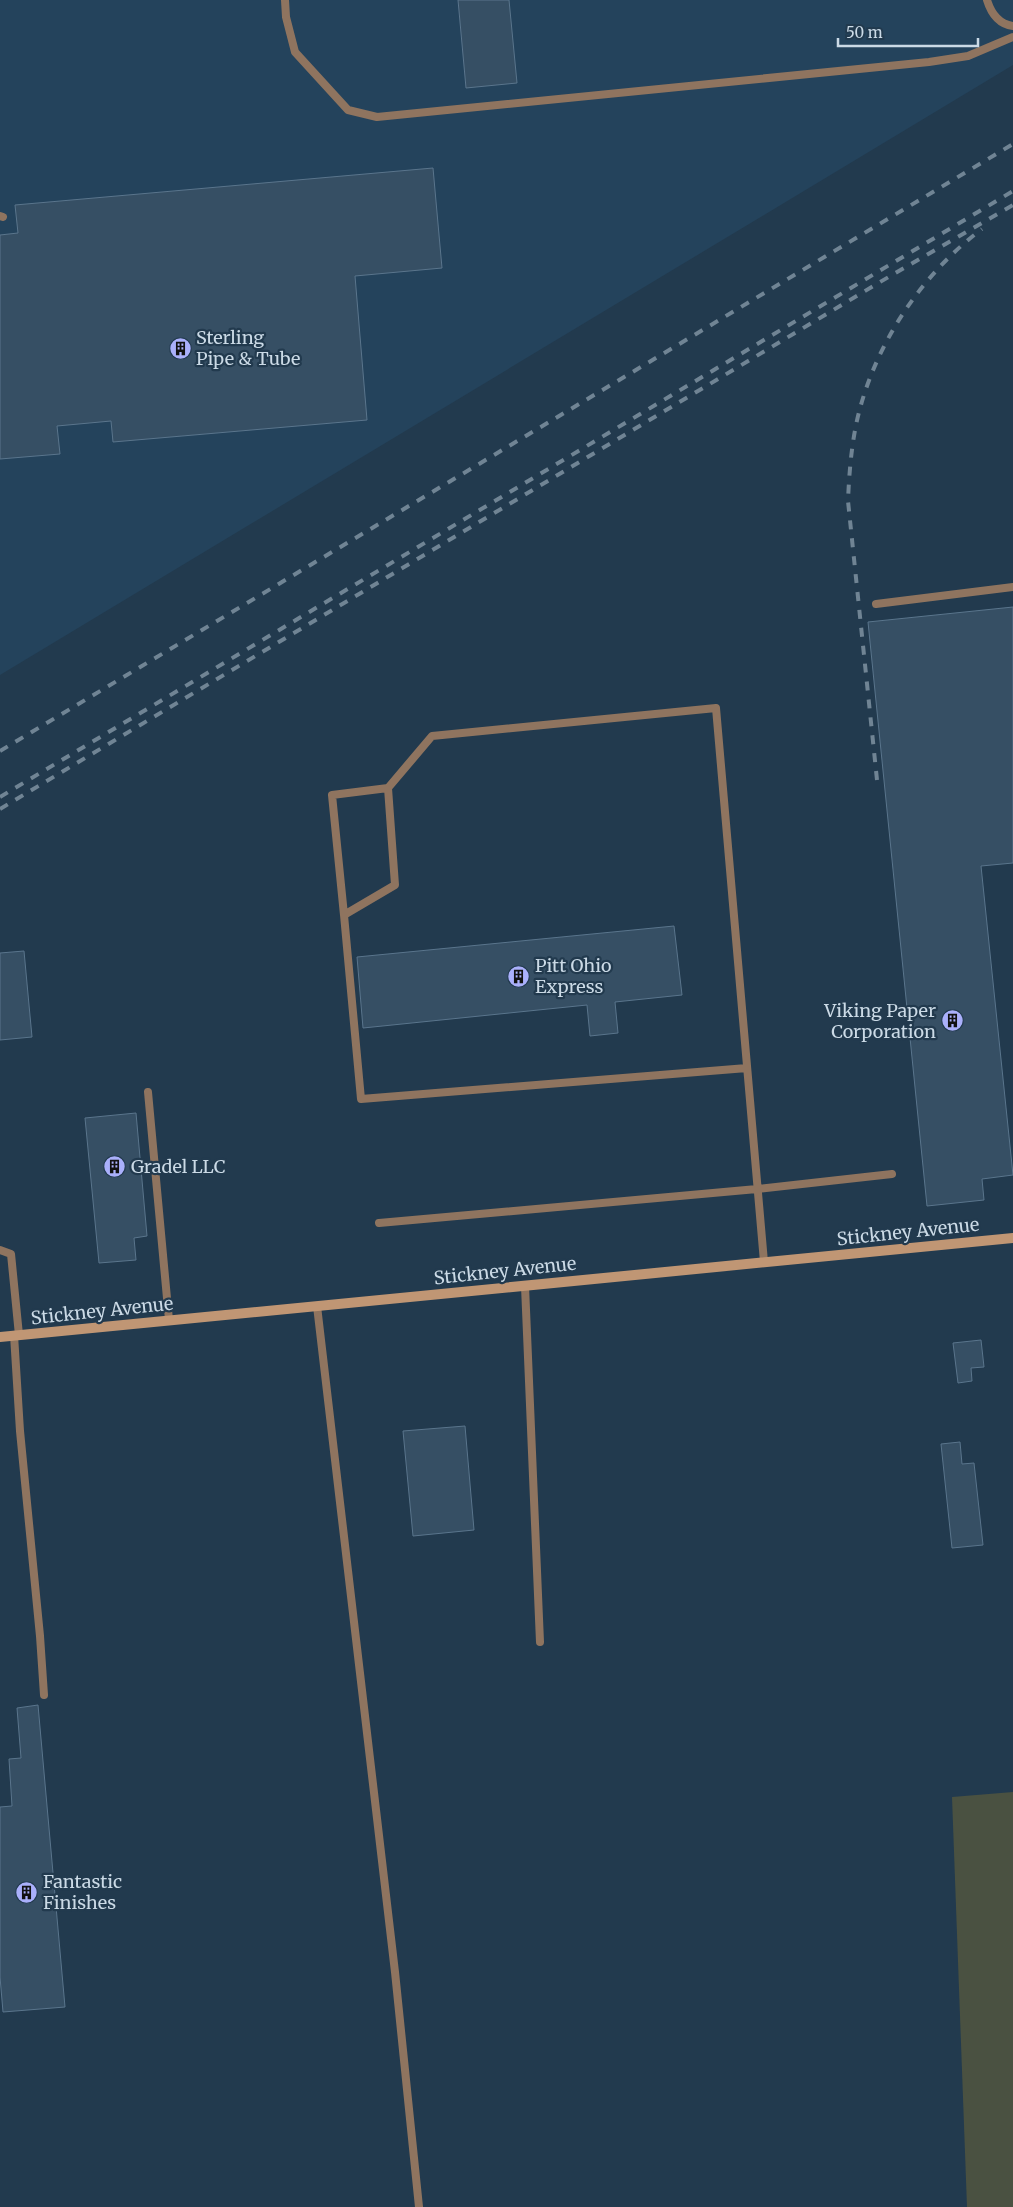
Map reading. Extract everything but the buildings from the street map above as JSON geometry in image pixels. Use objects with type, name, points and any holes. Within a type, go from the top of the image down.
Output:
[{"type":"street","name":"Stickney Avenue","points":[[0,1337],[1013,1238]]},
{"type":"lane","points":[[285,0],[286,17],[295,52],[348,110],[377,117],[929,62],[968,56],[1013,37]]},
{"type":"lane","points":[[987,0],[991,12],[999,20],[1013,26]]},
{"type":"lane","points":[[876,604],[1013,587]]},
{"type":"lane","points":[[747,1068],[361,1099],[332,795],[388,788],[432,736],[716,708],[764,1262]]},
{"type":"lane","points":[[344,915],[395,885],[388,788]]},
{"type":"lane","points":[[148,1092],[169,1320]]},
{"type":"lane","points":[[379,1223],[757,1189],[892,1174]]},
{"type":"lane","points":[[0,1250],[11,1254],[17,1335],[20,1431],[44,1695]]},
{"type":"lane","points":[[526,1286],[540,1642]]},
{"type":"lane","points":[[316,1306],[394,1972],[419,2207]]},
{"type":"shaded area","points":[[0,0],[1013,0],[1013,65],[0,675]]},
{"type":"green space","points":[[1013,1792],[1013,2207],[967,2207],[952,1797]]},
{"type":"railway","points":[[0,751],[1013,144]]},
{"type":"railway","points":[[0,797],[1013,191]]},
{"type":"railway","points":[[0,809],[880,282],[1013,205]]},
{"type":"railway","points":[[877,780],[848,501],[850,463],[856,425],[863,397],[874,369],[886,342],[901,316],[938,269],[982,229]]},
{"type":"place","name":"Sterling Pipe & Tube","points":[[180,348]]},
{"type":"place","name":"Pitt Ohio Express","points":[[519,976]]},
{"type":"place","name":"Viking Paper Corporation","points":[[952,1021]]},
{"type":"place","name":"Gradel LLC","points":[[115,1167]]},
{"type":"place","name":"Fantastic Finishes","points":[[27,1892]]}]
